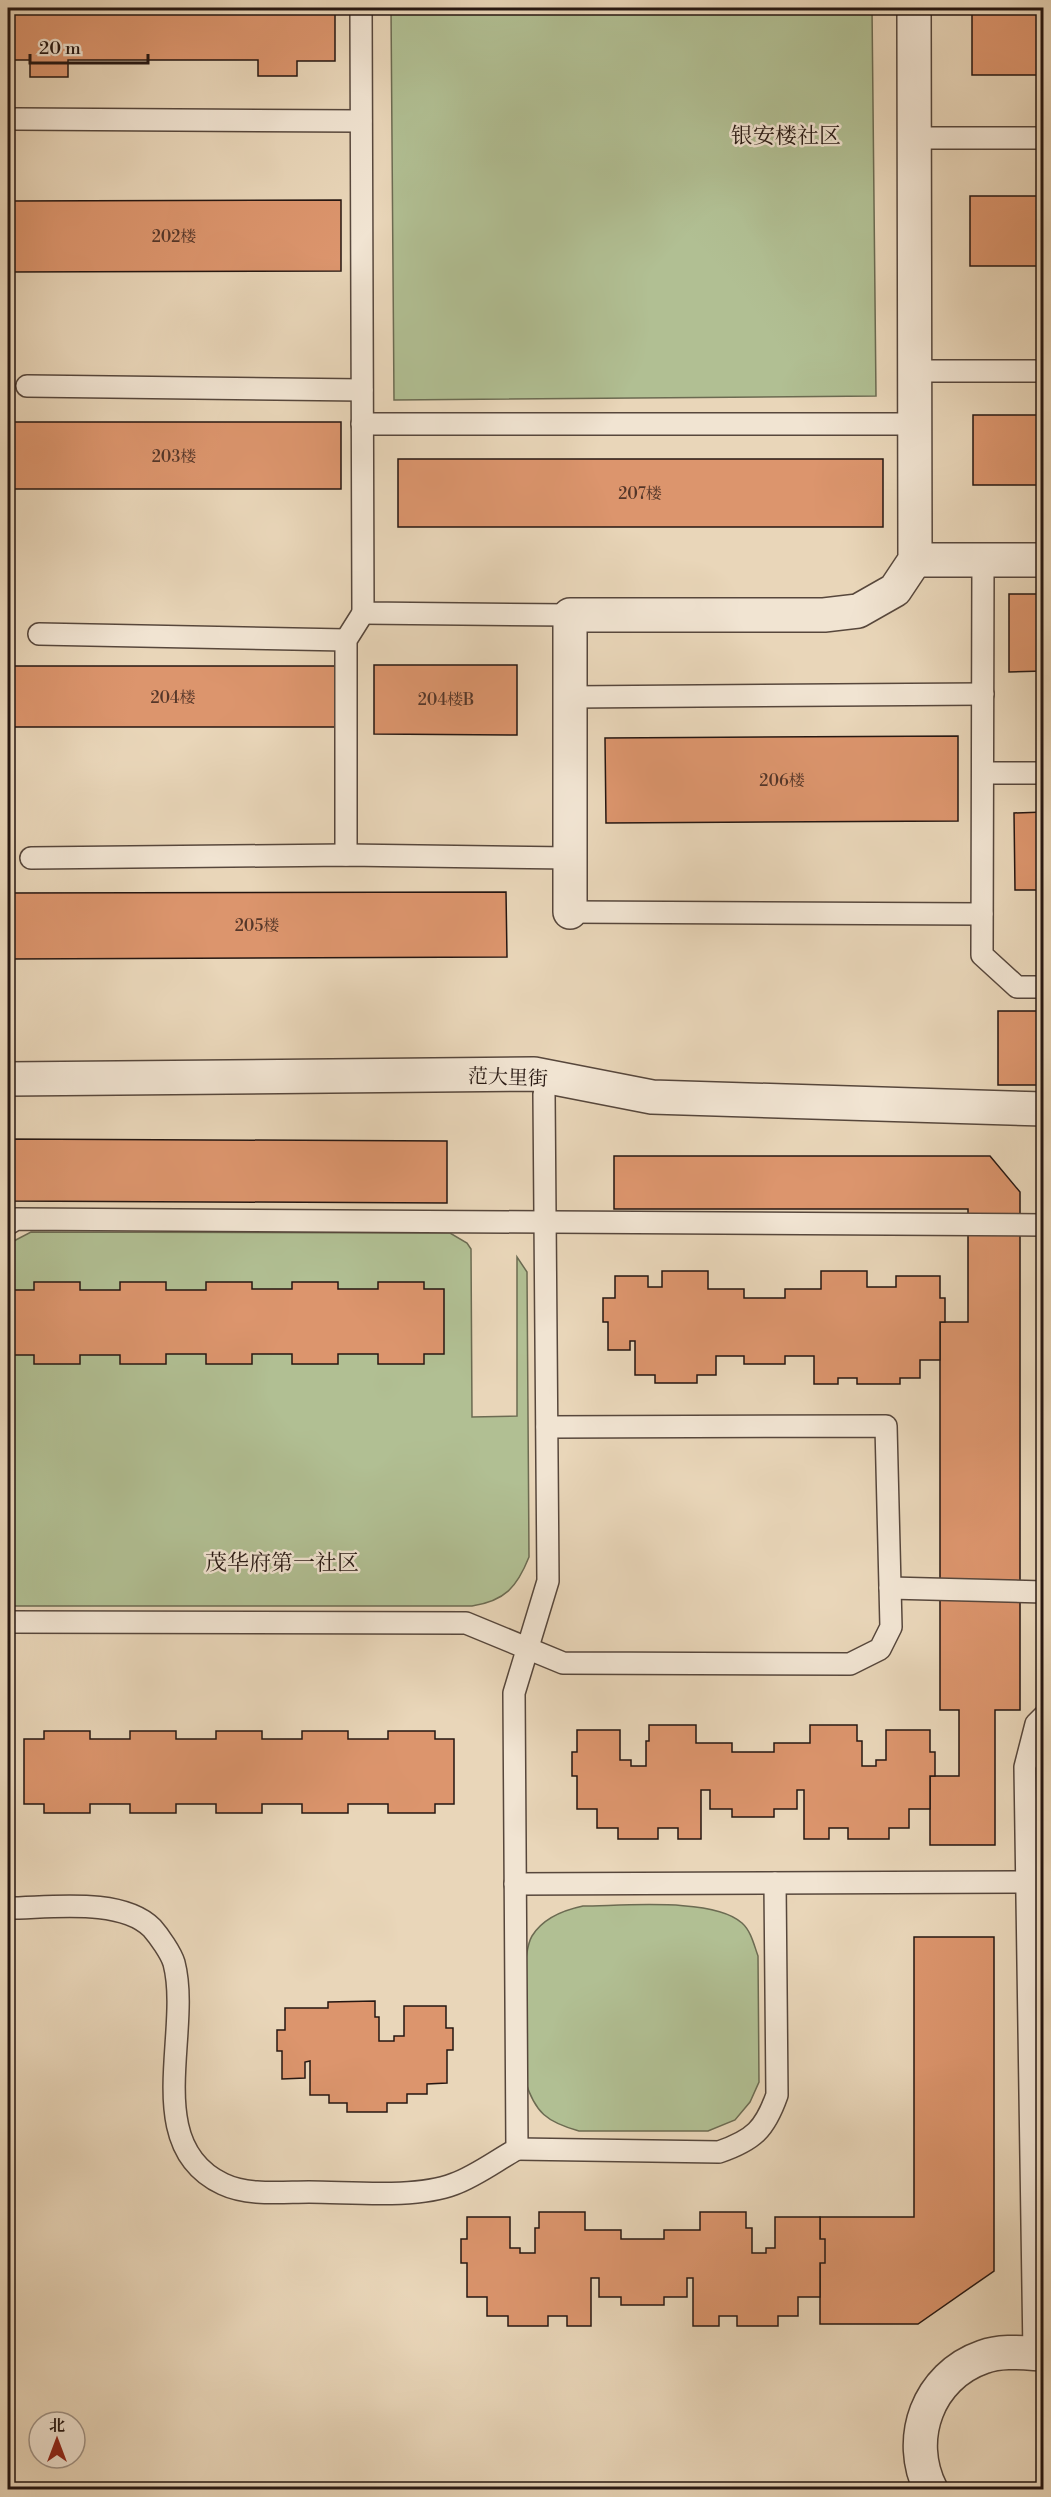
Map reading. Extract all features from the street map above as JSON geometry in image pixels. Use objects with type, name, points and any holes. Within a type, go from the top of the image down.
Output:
[{"type":"street","points":[[570,912],[570,615],[824,615],[858,611],[895,590],[915,560],[914,8]]},
{"type":"street","points":[[915,560],[1044,560]]},
{"type":"street","name":"范大里街","points":[[8,1079],[534,1074],[652,1097],[1044,1109]]},
{"type":"street","name":"范大里街","points":[[8,1094],[544,1094],[652,1112],[1044,1125]]},
{"type":"street","points":[[931,2490],[924,2474],[919,2446],[924,2416],[937,2391],[958,2370],[984,2356],[1013,2352],[1039,2354]]},
{"type":"lane","points":[[346,855],[346,640],[363,613],[361,8]]},
{"type":"lane","points":[[16,119],[361,121]]},
{"type":"lane","points":[[915,138],[1044,138]]},
{"type":"lane","points":[[915,371],[1044,371]]},
{"type":"lane","points":[[27,386],[362,390]]},
{"type":"lane","points":[[362,424],[915,424]]},
{"type":"lane","points":[[983,560],[982,955],[1017,987],[1044,987]]},
{"type":"lane","points":[[363,613],[570,615]]},
{"type":"lane","points":[[39,634],[346,640]]},
{"type":"lane","points":[[571,697],[983,694]]},
{"type":"lane","points":[[983,773],[1044,773]]},
{"type":"lane","points":[[31,858],[346,855],[570,858]]},
{"type":"lane","points":[[570,912],[982,914]]},
{"type":"lane","points":[[517,2148],[514,1693],[548,1581],[544,1094]]},
{"type":"lane","points":[[8,1224],[16,1219],[1044,1226]]},
{"type":"lane","points":[[8,1622],[466,1623],[563,1663],[850,1664],[880,1649],[891,1627],[886,1426],[547,1427]]},
{"type":"lane","points":[[890,1588],[1044,1592]]},
{"type":"lane","points":[[1039,2354],[1025,1767],[1036,1724],[1044,1716]]},
{"type":"lane","points":[[515,1884],[1027,1882]]},
{"type":"lane","points":[[8,1908],[110,1907],[129,1912],[152,1928],[173,1960],[177,1986],[175,2117],[182,2144],[200,2168],[224,2185],[259,2192],[420,2192],[454,2184],[517,2148],[719,2152],[745,2143],[769,2118],[777,2095],[775,1883]]},
{"type":"green space","points":[[391,8],[872,8],[876,396],[394,400]]},
{"type":"green space","points":[[31,1232],[450,1233],[467,1243],[471,1249],[472,1417],[517,1416],[517,1257],[527,1272],[529,1557],[520,1577],[501,1596],[472,1606],[8,1606],[8,1244]]},
{"type":"green space","points":[[666,1905],[711,1909],[729,1915],[748,1930],[758,1956],[759,2082],[750,2102],[735,2120],[708,2131],[579,2131],[550,2120],[533,2101],[525,2080],[524,1983],[528,1947],[532,1936],[542,1924],[561,1913],[583,1906]]},
{"type":"building","points":[[8,8],[335,8],[335,61],[297,61],[297,76],[258,76],[258,60],[68,60],[68,77],[30,77],[30,60],[8,60]]},
{"type":"building","points":[[972,8],[1044,8],[1044,75],[972,75]]},
{"type":"building","points":[[970,196],[1044,196],[1044,266],[970,266]]},
{"type":"building","points":[[341,200],[341,271],[8,272],[8,201]]},
{"type":"building","points":[[973,415],[1044,415],[1044,485],[973,485]]},
{"type":"building","points":[[8,422],[341,422],[341,489],[8,489]]},
{"type":"building","points":[[398,459],[883,459],[883,527],[398,527]]},
{"type":"building","points":[[1009,594],[1044,594],[1044,671],[1009,672]]},
{"type":"building","points":[[374,665],[517,665],[517,735],[374,734]]},
{"type":"building","points":[[8,666],[338,666],[338,727],[8,727]]},
{"type":"building","points":[[958,736],[958,821],[606,823],[605,738]]},
{"type":"building","points":[[1044,812],[1044,890],[1015,890],[1014,813]]},
{"type":"building","points":[[506,892],[507,957],[8,959],[8,893]]},
{"type":"building","points":[[998,1011],[1044,1011],[1044,1085],[998,1085]]},
{"type":"building","points":[[8,1139],[447,1141],[447,1203],[8,1201]]},
{"type":"building","points":[[614,1156],[990,1156],[1020,1192],[1020,1710],[995,1710],[995,1845],[930,1845],[930,1776],[959,1776],[959,1710],[940,1710],[940,1322],[968,1322],[968,1209],[614,1209]]},
{"type":"building","points":[[662,1271],[708,1271],[708,1289],[744,1289],[744,1298],[785,1298],[785,1289],[821,1289],[821,1271],[867,1271],[867,1287],[896,1287],[896,1276],[940,1276],[940,1298],[945,1298],[945,1322],[940,1322],[940,1360],[920,1360],[920,1378],[900,1378],[900,1384],[857,1384],[857,1378],[838,1378],[838,1384],[814,1384],[814,1356],[785,1356],[785,1364],[744,1364],[744,1356],[716,1356],[716,1375],[697,1375],[697,1383],[655,1383],[655,1375],[635,1375],[635,1341],[630,1341],[630,1350],[608,1350],[608,1322],[603,1322],[603,1298],[615,1298],[615,1276],[648,1276],[648,1287],[662,1287]]},
{"type":"building","points":[[34,1282],[80,1282],[80,1290],[120,1290],[120,1282],[166,1282],[166,1290],[206,1290],[206,1282],[252,1282],[252,1289],[292,1289],[292,1282],[338,1282],[338,1289],[378,1289],[378,1282],[424,1282],[424,1289],[444,1289],[444,1354],[424,1354],[424,1364],[378,1364],[378,1354],[338,1354],[338,1364],[292,1364],[292,1354],[252,1354],[252,1364],[206,1364],[206,1354],[166,1354],[166,1364],[120,1364],[120,1355],[80,1355],[80,1364],[34,1364],[34,1355],[14,1355],[14,1290],[34,1290]]},
{"type":"building","points":[[649,1725],[696,1725],[696,1743],[732,1743],[732,1752],[774,1752],[774,1743],[810,1743],[810,1725],[857,1725],[857,1741],[862,1741],[862,1766],[876,1766],[876,1760],[886,1760],[886,1730],[930,1730],[930,1752],[935,1752],[935,1776],[930,1776],[930,1809],[909,1809],[909,1828],[889,1828],[889,1839],[848,1839],[848,1828],[829,1828],[829,1839],[804,1839],[804,1790],[797,1790],[797,1809],[774,1809],[774,1817],[732,1817],[732,1809],[710,1809],[710,1790],[701,1790],[701,1839],[678,1839],[678,1828],[658,1828],[658,1839],[618,1839],[618,1828],[597,1828],[597,1809],[577,1809],[577,1776],[572,1776],[572,1752],[577,1752],[577,1730],[620,1730],[620,1760],[631,1760],[631,1766],[646,1766],[646,1741],[649,1741]]},
{"type":"building","points":[[44,1731],[90,1731],[90,1739],[130,1739],[130,1731],[176,1731],[176,1739],[216,1739],[216,1731],[262,1731],[262,1739],[302,1739],[302,1731],[348,1731],[348,1739],[388,1739],[388,1731],[435,1731],[435,1739],[454,1739],[454,1804],[435,1804],[435,1813],[388,1813],[388,1804],[348,1804],[348,1813],[302,1813],[302,1804],[262,1804],[262,1813],[216,1813],[216,1804],[176,1804],[176,1813],[130,1813],[130,1804],[90,1804],[90,1813],[44,1813],[44,1804],[24,1804],[24,1739],[44,1739]]},
{"type":"building","points":[[914,1937],[994,1937],[994,2271],[918,2324],[820,2324],[820,2217],[914,2217]]},
{"type":"building","points":[[375,2001],[375,2017],[379,2017],[379,2041],[394,2041],[394,2036],[404,2036],[404,2006],[446,2006],[446,2028],[453,2028],[453,2050],[447,2050],[447,2083],[427,2084],[427,2094],[407,2094],[407,2103],[387,2103],[387,2112],[347,2112],[347,2103],[329,2103],[329,2095],[310,2095],[310,2061],[305,2062],[305,2078],[282,2079],[282,2051],[277,2051],[277,2030],[285,2030],[285,2008],[328,2008],[328,2002]]},
{"type":"building","points":[[539,2212],[585,2212],[585,2230],[621,2230],[621,2239],[664,2239],[664,2230],[700,2230],[700,2212],[746,2212],[746,2228],[752,2228],[752,2253],[766,2253],[766,2248],[775,2248],[775,2217],[820,2217],[820,2239],[825,2239],[825,2263],[820,2263],[820,2297],[798,2297],[798,2316],[778,2316],[778,2326],[737,2326],[737,2316],[719,2316],[719,2326],[693,2326],[693,2278],[687,2278],[687,2297],[664,2297],[664,2305],[621,2305],[621,2297],[599,2297],[599,2278],[591,2278],[591,2326],[567,2326],[567,2316],[548,2316],[548,2326],[508,2326],[508,2316],[487,2316],[487,2297],[467,2297],[467,2263],[461,2263],[461,2239],[467,2239],[467,2217],[510,2217],[510,2248],[520,2248],[520,2253],[535,2253],[535,2228],[539,2228]]},
{"type":"district","name":"银安楼社区","points":[[786,135]]},
{"type":"district","name":"茂华府第一社区","points":[[282,1562]]}]
